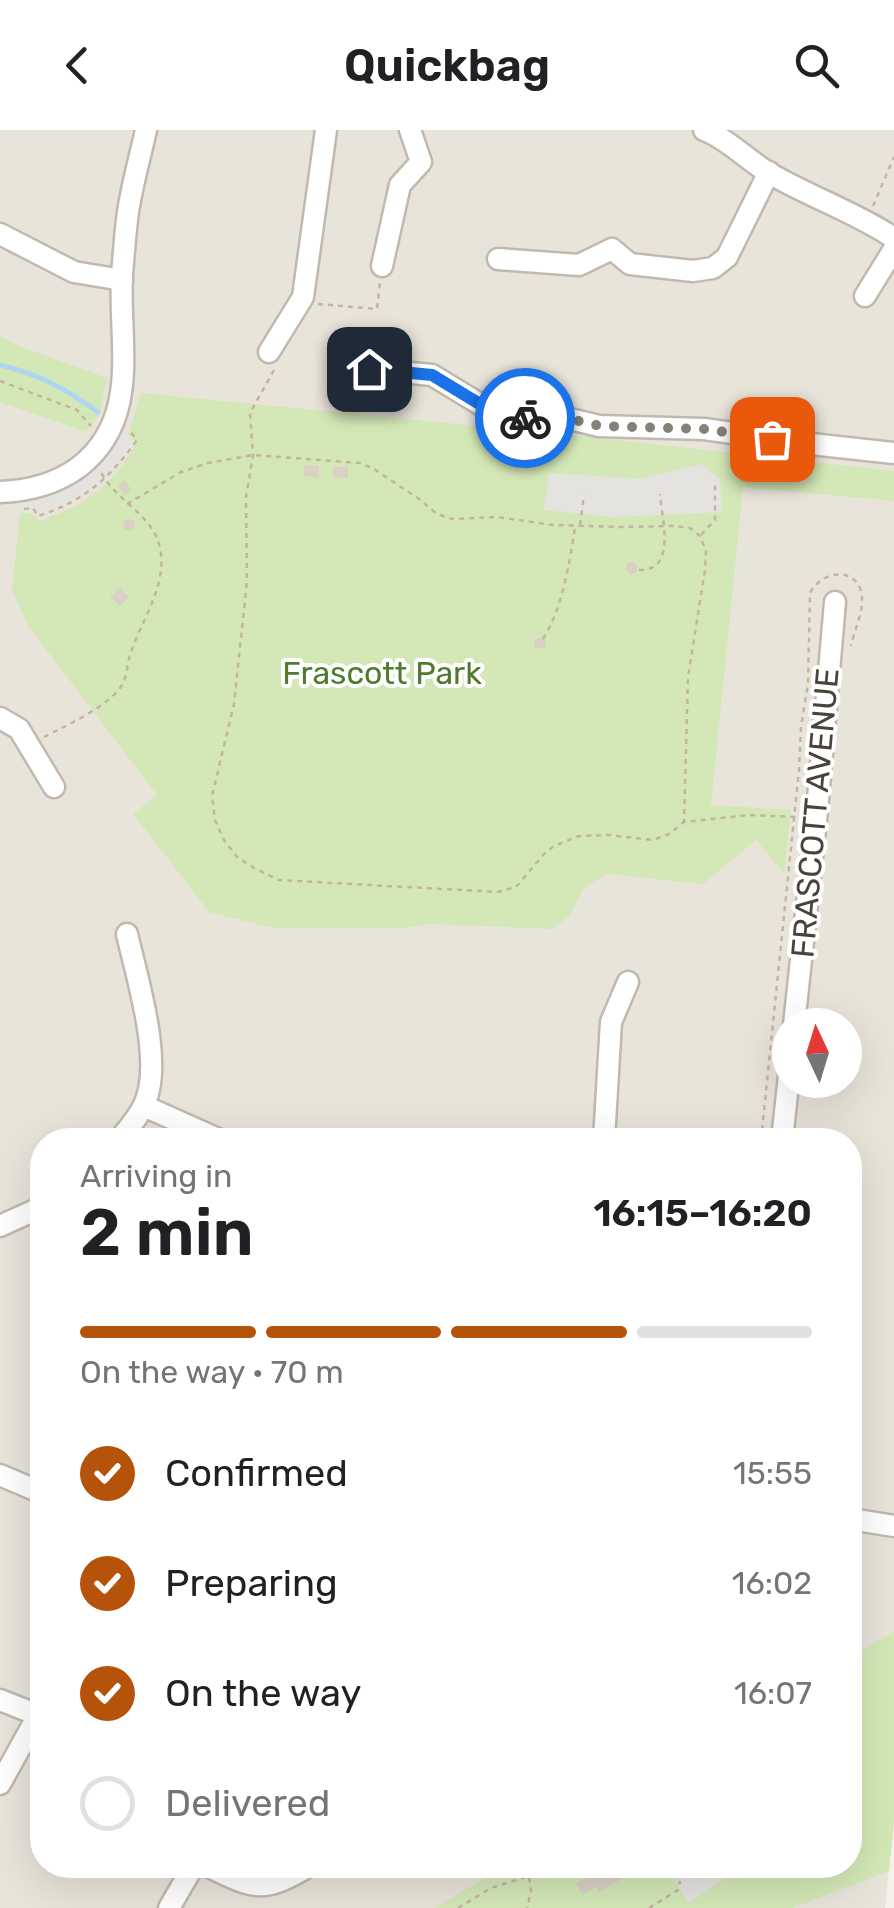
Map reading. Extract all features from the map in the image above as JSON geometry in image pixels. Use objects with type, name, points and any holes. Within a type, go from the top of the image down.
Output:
[{"type":"street","points":[[0,492],[31,489],[64,477],[98,448],[116,418],[122,392],[122,280],[128,213],[146,130]]},
{"type":"street","points":[[273,358],[303,297],[326,130]]},
{"type":"street","points":[[382,266],[400,185],[421,162],[410,130]]},
{"type":"street","points":[[704,130],[723,138],[769,172],[894,238]]},
{"type":"street","points":[[498,259],[579,265],[612,248],[630,264],[694,271],[714,268],[727,257],[769,172]]},
{"type":"street","points":[[0,234],[74,272],[122,280]]},
{"type":"street","points":[[865,296],[894,248]]},
{"type":"street","points":[[369,369],[432,375],[505,416],[566,418],[600,426],[704,429],[894,453]]},
{"type":"street","name":"FRASCOTT AVENUE","points":[[796,1008],[834,602]]},
{"type":"street","points":[[0,718],[19,729],[54,787]]},
{"type":"street","points":[[127,934],[148,1026],[150,1083],[144,1106],[128,1128]]},
{"type":"street","points":[[605,1128],[612,1022],[628,982]]},
{"type":"street","points":[[783,1128],[787,1098]]},
{"type":"street","points":[[144,1106],[193,1128]]},
{"type":"street","points":[[0,1226],[30,1212]]},
{"type":"street","points":[[0,1474],[30,1488]]},
{"type":"street","points":[[862,1521],[894,1526]]},
{"type":"street","points":[[0,1700],[30,1708]]},
{"type":"street","points":[[0,1784],[30,1729]]},
{"type":"street","points":[[170,1908],[187,1878]]},
{"type":"street","points":[[231,1878],[257,1886],[287,1878]]},
{"type":"path","points":[[866,220],[894,157]]},
{"type":"path","points":[[312,303],[377,309],[382,266]]},
{"type":"path","points":[[273,358],[250,413],[253,455],[246,497],[247,580],[234,704],[212,796],[215,820],[237,857],[279,880],[498,892],[516,887],[544,854],[566,840],[596,834],[653,840],[684,822],[750,815],[816,816]]},
{"type":"path","points":[[0,381],[76,410],[98,448],[107,485],[150,526],[159,541],[162,562],[154,600],[136,638],[122,685],[97,709],[30,745]]},
{"type":"path","points":[[127,504],[180,472],[253,455],[360,463],[420,499],[436,514],[452,520],[497,517],[553,525],[690,528],[700,536],[706,551],[688,676],[684,822]]},
{"type":"path","points":[[700,536],[715,520],[715,482]]},
{"type":"path","points":[[639,570],[648,570],[661,562],[665,551],[660,494]]},
{"type":"path","points":[[543,639],[562,592],[584,495]]},
{"type":"path","points":[[458,1908],[492,1888],[523,1878]]},
{"type":"path","points":[[527,1908],[529,1878]]},
{"type":"path","points":[[648,1908],[678,1890],[680,1881]]},
{"type":"shaded area","points":[[0,130],[894,130],[894,1821],[885,1908],[0,1908]]},
{"type":"shaded area","points":[[121,429],[132,442],[114,468],[74,499],[38,513],[30,501],[77,481],[107,453]]},
{"type":"shaded area","points":[[702,464],[720,480],[722,512],[614,517],[544,510],[549,473],[640,479]]},
{"type":"shaded area","points":[[674,1878],[726,1878],[688,1903]]},
{"type":"green space","points":[[0,336],[107,378],[100,414],[86,432],[0,402]]},
{"type":"green space","name":"Frascott Park","points":[[141,393],[894,471],[894,501],[743,487],[711,805],[791,810],[784,874],[756,840],[703,884],[607,874],[584,888],[570,915],[552,929],[426,924],[407,928],[273,928],[209,912],[133,814],[157,795],[28,626],[12,590],[20,513],[33,513],[39,521],[71,508],[107,483],[136,443],[128,434]]},
{"type":"green space","points":[[894,1631],[894,1821],[889,1871],[793,1908],[435,1908],[485,1878],[862,1878],[862,1651]]},
{"type":"building","points":[[304,465],[319,466],[319,477],[304,476]]},
{"type":"building","points":[[333,467],[348,467],[348,478],[333,477]]},
{"type":"building","points":[[124,480],[131,489],[125,495],[118,486]]},
{"type":"building","points":[[129,519],[135,525],[129,531],[123,525]]},
{"type":"building","points":[[634,562],[638,567],[636,573],[630,574],[625,569],[627,563]]},
{"type":"building","points":[[120,588],[129,597],[120,606],[110,597]]},
{"type":"building","points":[[540,637],[546,641],[546,647],[539,649],[534,640]]},
{"type":"building","points":[[585,1878],[623,1878],[599,1892],[596,1887],[583,1895],[576,1884]]},
{"type":"waterway","points":[[0,365],[52,383],[98,412]]},
{"type":"way so far","points":[[525,418],[566,418],[600,426],[704,429],[772,439]]},
{"type":"route","points":[[369,369],[432,375],[483,406],[505,416],[525,418]]}]
